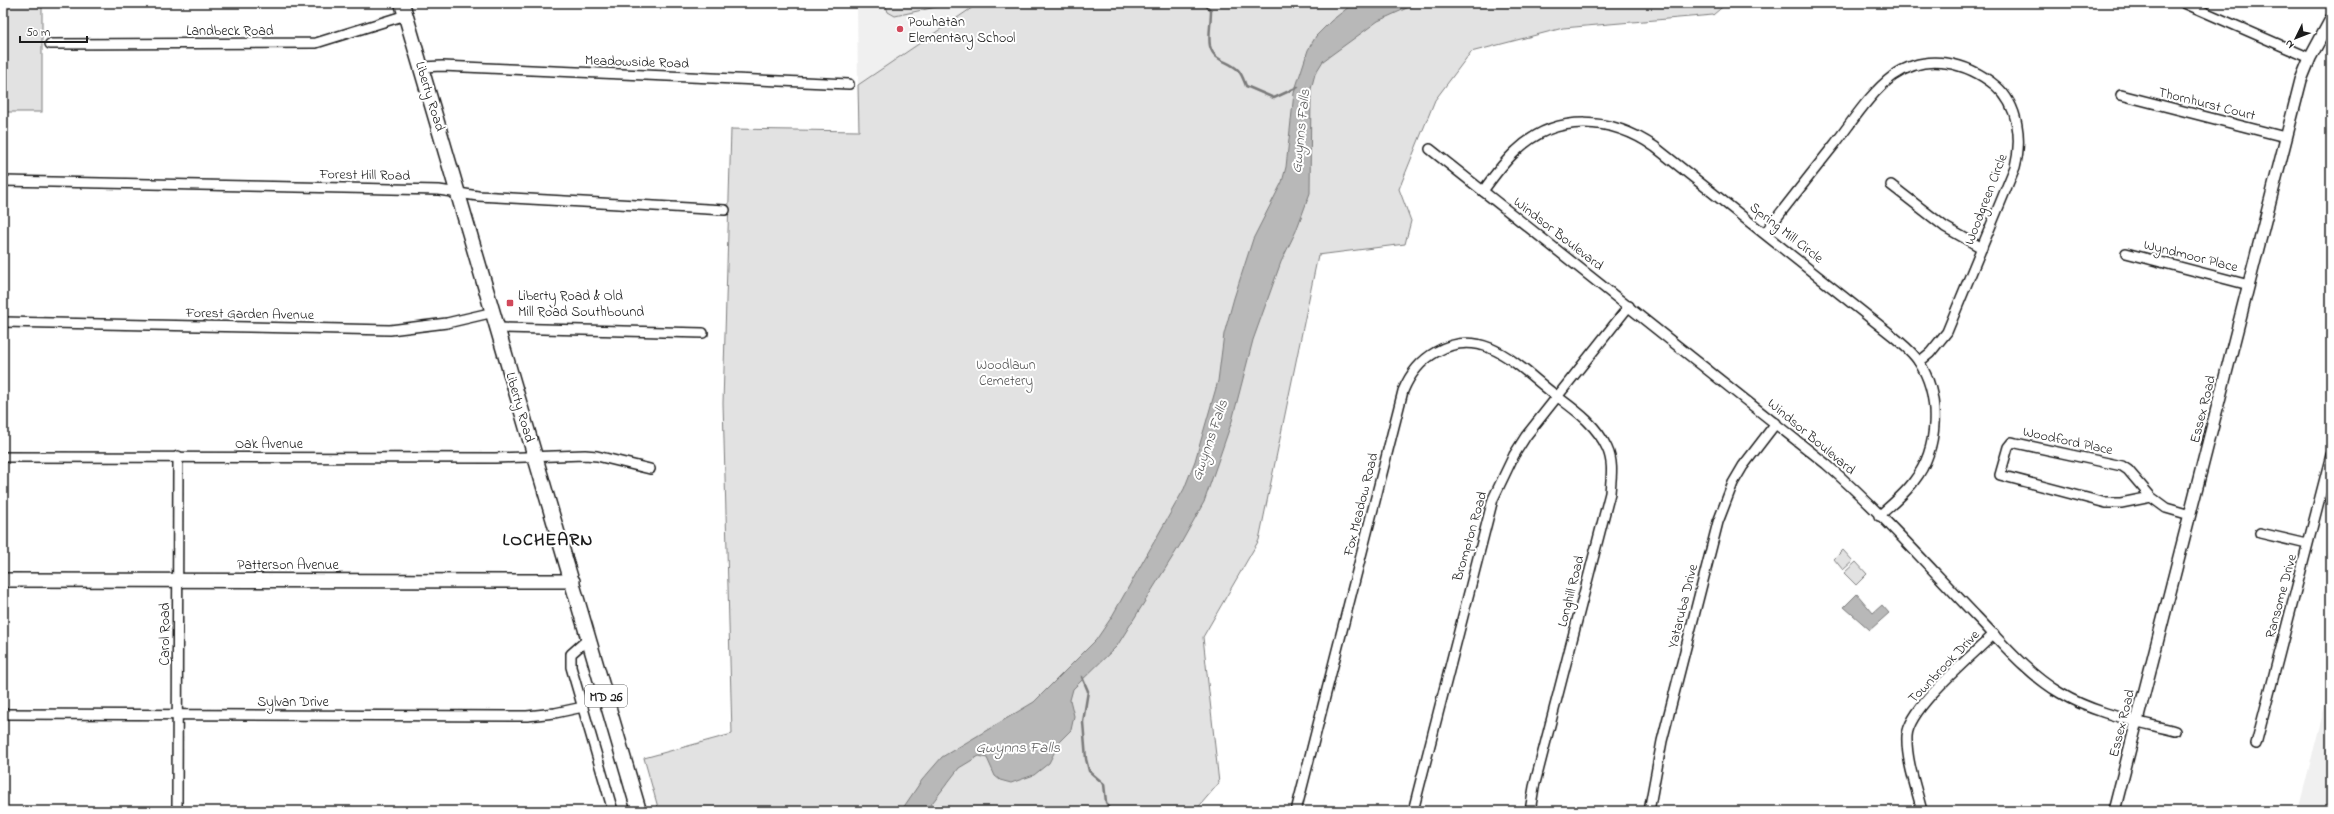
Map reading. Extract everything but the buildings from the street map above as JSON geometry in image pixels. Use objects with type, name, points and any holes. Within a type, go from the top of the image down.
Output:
[{"type":"main road","name":"Liberty Road","points":[[404,9],[460,193],[639,811]]},
{"type":"main road","name":"Patterson Avenue","points":[[3,580],[573,581]]},
{"type":"street","points":[[2184,3],[2310,58]]},
{"type":"street","name":"Landbeck Road","points":[[50,44],[316,43],[404,9]]},
{"type":"street","name":"Essex Road","points":[[2114,811],[2301,80],[2310,58],[2331,19]]},
{"type":"street","name":"Woodgreen Circle","points":[[1765,232],[1882,86],[1906,69],[1924,63],[1941,62],[1955,64],[1971,70],[1998,88],[2007,100],[2018,129],[2020,141],[2015,167],[1947,332],[1930,353],[1919,362]]},
{"type":"street","name":"Meadowside Road","points":[[422,67],[442,66],[849,84]]},
{"type":"street","name":"Thornhurst Court","points":[[2121,95],[2286,137]]},
{"type":"street","name":"Spring Mill Circle","points":[[1483,191],[1516,150],[1542,132],[1559,126],[1578,123],[1614,126],[1630,132],[1655,147],[1765,232],[1893,336],[1919,362],[1930,389],[1934,412],[1930,450],[1923,468],[1914,481],[1879,516]]},
{"type":"street","name":"Windsor Boulevard","points":[[1430,149],[1776,423],[1842,478],[2035,675],[2061,694],[2102,712],[2175,731]]},
{"type":"street","name":"Forest Hill Road","points":[[3,181],[439,190],[460,193],[725,210]]},
{"type":"street","points":[[1891,185],[1945,227],[1982,248]]},
{"type":"street","name":"Wyndmoor Place","points":[[2126,253],[2249,284]]},
{"type":"street","name":"Brompton Road","points":[[1413,811],[1493,499],[1514,455],[1557,396],[1629,306]]},
{"type":"street","name":"Forest Garden Avenue","points":[[3,322],[390,330],[447,324],[494,312]]},
{"type":"street","points":[[499,328],[703,333]]},
{"type":"street","name":"Fox Meadow Road","points":[[1298,811],[1403,391],[1413,372],[1421,362],[1443,348],[1464,342],[1476,343],[1496,350],[1507,356],[1557,396]]},
{"type":"street","name":"Longhill Road","points":[[1530,811],[1534,787],[1610,493],[1612,464],[1602,438],[1584,417],[1557,396]]},
{"type":"street","name":"Yataruba Drive","points":[[1648,811],[1662,741],[1718,522],[1733,483],[1743,466],[1776,423]]},
{"type":"street","name":"Woodford Place","points":[[2150,497],[2121,503],[2106,503],[2000,475],[2008,447],[2012,442],[2122,466],[2128,470],[2150,497],[2166,508],[2190,515]]},
{"type":"street","name":"Ransome Drive","points":[[2256,744],[2331,455]]},
{"type":"street","name":"Carol Road","points":[[177,811],[178,456]]},
{"type":"street","name":"Oak Avenue","points":[[3,457],[597,456],[650,469]]},
{"type":"street","points":[[2260,533],[2308,544]]},
{"type":"street","name":"Townbrook Drive","points":[[1922,811],[1908,749],[1907,735],[1910,722],[1922,705],[1994,634]]},
{"type":"street","points":[[589,638],[574,650],[570,660],[613,811]]},
{"type":"street","name":"Sylvan Drive","points":[[3,714],[526,716],[555,713],[583,707]]},
{"type":"shaded area","name":"Powhatan Elementary School","points":[[857,3],[979,3],[858,85]]},
{"type":"shaded area","points":[[2331,682],[2331,811],[2298,811]]},
{"type":"green space","points":[[3,3],[42,3],[42,112],[3,112]]},
{"type":"green space","points":[[885,3],[954,3],[895,16],[888,12]]},
{"type":"green space","name":"Woodlawn Cemetery","points":[[979,3],[1727,3],[1713,15],[1563,28],[1471,52],[1435,100],[1399,189],[1411,221],[1405,244],[1318,255],[1259,540],[1203,637],[1219,783],[1195,811],[659,811],[644,758],[732,734],[723,403],[731,129],[859,131],[858,85]]},
{"type":"green space","points":[[1843,550],[1853,561],[1843,570],[1834,559]]},
{"type":"green space","points":[[1856,562],[1867,574],[1856,585],[1844,573]]},
{"type":"water","name":"Gwynns Falls","points":[[1361,3],[1418,3],[1378,21],[1323,61],[1315,74],[1311,89],[1310,193],[1296,231],[1281,262],[1253,340],[1232,421],[1204,502],[1180,545],[1117,646],[1073,689],[1070,700],[1074,716],[1071,730],[1060,741],[1049,763],[1034,775],[1011,783],[1000,780],[995,776],[987,758],[979,756],[959,768],[926,811],[901,811],[922,780],[942,757],[1034,702],[1096,640],[1111,618],[1184,489],[1195,461],[1218,381],[1224,334],[1234,298],[1253,239],[1282,182],[1286,167],[1294,93],[1308,50],[1316,36],[1331,21],[1350,6]]},
{"type":"water","points":[[1857,594],[1873,613],[1882,605],[1889,613],[1870,630],[1844,607]]},
{"type":"waterway","points":[[1204,3],[1211,11],[1209,38],[1212,51],[1218,58],[1238,70],[1246,86],[1274,98],[1298,87]]},
{"type":"waterway","points":[[1082,677],[1088,691],[1083,722],[1086,759],[1089,771],[1104,784],[1106,802],[1110,811]]},
{"type":"place","name":"Powhatan Elementary School","points":[[900,29]]},
{"type":"place","name":"Liberty Road & Old Mill Road Southbound","points":[[510,303]]},
{"type":"district","name":"LOCHEARN","points":[[548,539]]}]
